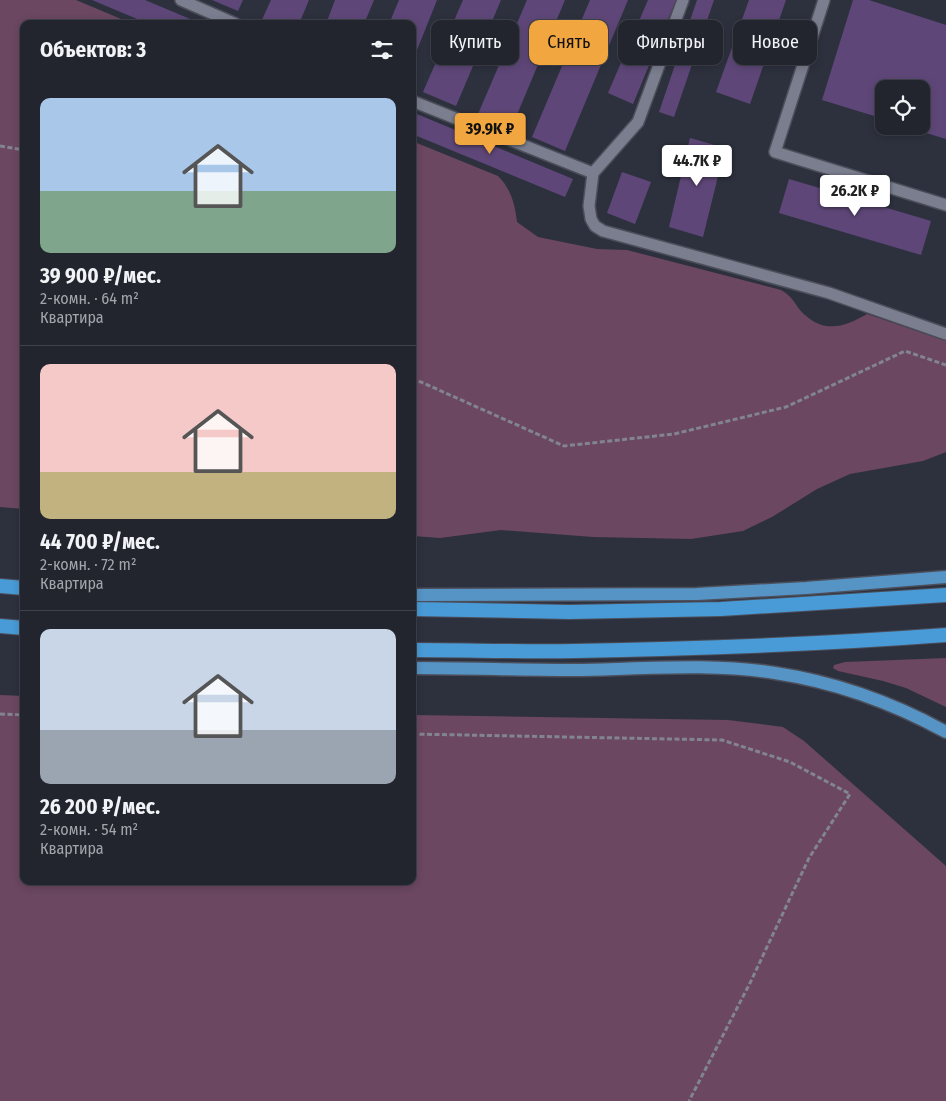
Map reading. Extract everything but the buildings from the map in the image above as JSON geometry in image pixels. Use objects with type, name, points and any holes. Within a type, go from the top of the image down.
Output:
[{"type":"highway","points":[[0,586],[20,588]]},
{"type":"highway","points":[[416,609],[570,612],[711,610],[946,595]]},
{"type":"highway","points":[[0,626],[20,628]]},
{"type":"highway","points":[[416,650],[574,651],[716,647],[849,642],[946,635]]},
{"type":"main road","points":[[416,595],[697,594],[946,577]]},
{"type":"main road","points":[[416,668],[574,670],[722,668],[774,673],[811,680],[886,703],[946,732]]},
{"type":"lane","points":[[181,0],[227,20]]},
{"type":"lane","points":[[683,0],[638,122],[593,173],[589,206],[591,219],[596,226],[603,232],[829,293],[946,334]]},
{"type":"lane","points":[[824,0],[775,152],[946,205]]},
{"type":"lane","points":[[416,103],[593,173]]},
{"type":"path","points":[[0,146],[20,149]]},
{"type":"path","points":[[416,380],[564,446],[674,434],[786,408],[905,351],[946,365]]},
{"type":"path","points":[[0,714],[20,715]]},
{"type":"path","points":[[416,734],[722,740],[790,762],[850,794],[809,858],[750,983],[689,1101]]},
{"type":"shaded area","points":[[0,0],[76,0],[124,20],[20,20],[20,509],[0,507]]},
{"type":"shaded area","points":[[416,143],[498,176],[512,197],[517,222],[538,237],[597,249],[627,250],[781,290],[789,296],[805,315],[821,325],[844,325],[867,314],[946,341],[946,452],[923,461],[850,474],[817,489],[772,517],[743,531],[691,539],[593,537],[501,530],[440,538],[416,536]]},
{"type":"shaded area","points":[[946,658],[946,707],[906,688],[838,671],[833,668],[834,665],[845,662]]},
{"type":"shaded area","points":[[0,695],[20,696],[20,885],[416,885],[416,715],[728,720],[783,727],[804,741],[946,866],[946,1101],[0,1101]]}]
